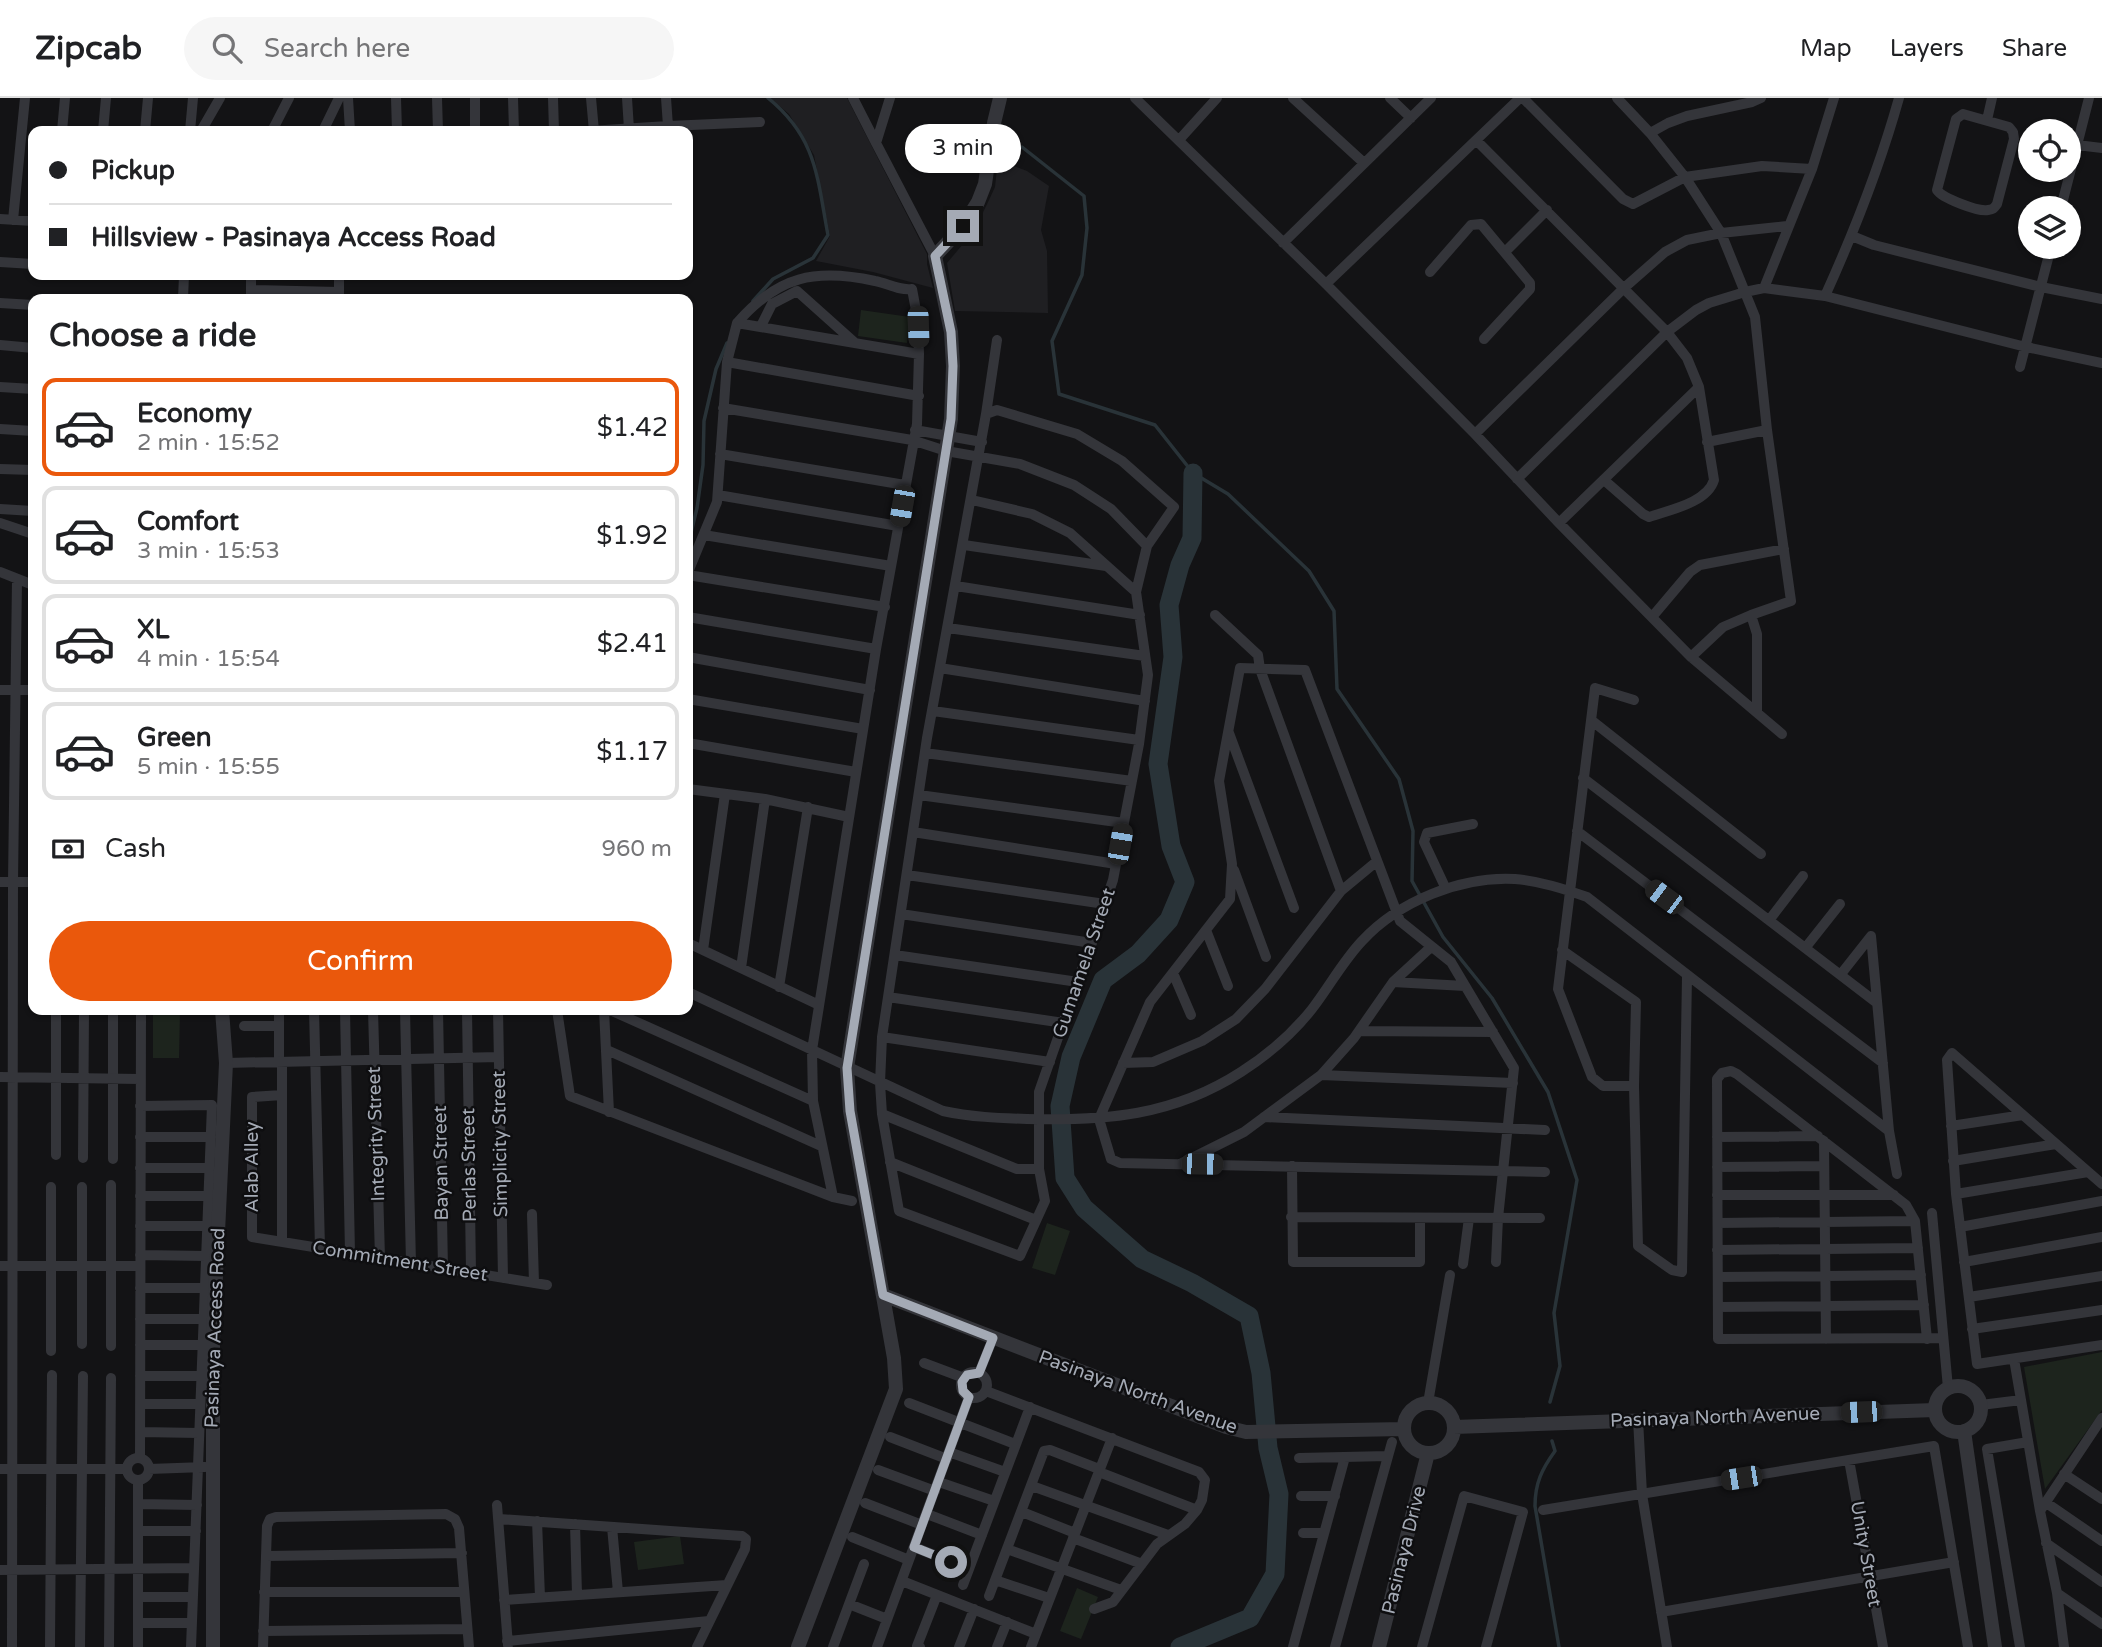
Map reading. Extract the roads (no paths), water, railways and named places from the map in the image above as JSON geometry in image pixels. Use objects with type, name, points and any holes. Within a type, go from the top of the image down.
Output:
[{"type":"street","points":[[13,220],[25,98]]},
{"type":"street","points":[[62,126],[65,98]]},
{"type":"street","points":[[103,126],[106,98]]},
{"type":"street","points":[[145,126],[148,98]]},
{"type":"street","points":[[190,126],[193,98]]},
{"type":"street","points":[[204,126],[220,98]]},
{"type":"street","points":[[275,126],[289,98]]},
{"type":"street","points":[[325,126],[339,98]]},
{"type":"street","points":[[348,98],[350,126]]},
{"type":"street","points":[[396,98],[397,126]]},
{"type":"street","points":[[437,98],[438,126]]},
{"type":"street","points":[[475,98],[475,126]]},
{"type":"street","points":[[513,98],[514,126]]},
{"type":"street","points":[[553,98],[554,126]]},
{"type":"street","points":[[591,98],[591,126]]},
{"type":"street","points":[[627,98],[629,126]]},
{"type":"street","points":[[666,98],[668,126],[760,122]]},
{"type":"street","points":[[798,1647],[897,1389],[894,1358],[850,1111],[847,1068],[947,444],[952,397],[951,332],[935,256],[853,98]]},
{"type":"street","points":[[876,143],[890,98]]},
{"type":"street","points":[[935,256],[963,226],[982,193],[993,123],[1000,98]]},
{"type":"street","points":[[1135,98],[1475,433],[1691,657],[1782,734]]},
{"type":"street","points":[[1179,140],[1217,98]]},
{"type":"street","points":[[1293,98],[1364,163]]},
{"type":"street","points":[[1390,98],[1411,118]]},
{"type":"street","points":[[1283,243],[1431,98]]},
{"type":"street","points":[[1326,284],[1521,98],[1633,204],[1685,177],[1762,166],[1812,169]]},
{"type":"street","points":[[1617,98],[1650,133],[1685,177],[1721,233],[1755,317],[1767,430],[1791,601],[1723,627],[1691,657]]},
{"type":"street","points":[[1650,133],[1677,120],[1760,98]]},
{"type":"street","points":[[1764,288],[1812,169],[1834,98]]},
{"type":"street","points":[[1825,296],[1852,236],[1899,98]]},
{"type":"street","points":[[1987,120],[1992,98]]},
{"type":"street","points":[[2081,129],[2089,98]]},
{"type":"street","points":[[1963,114],[1987,120],[2009,127],[2014,139],[1997,204],[1986,211],[1943,197],[1937,190],[1956,118],[1963,114]]},
{"type":"street","points":[[1477,141],[1667,332],[1687,358],[1699,387],[1713,485],[1688,503],[1649,517],[1604,480]]},
{"type":"street","points":[[2081,145],[2102,148]]},
{"type":"street","points":[[1505,252],[1547,210]]},
{"type":"street","points":[[0,219],[28,221]]},
{"type":"street","points":[[1430,272],[1471,225],[1476,223],[1480,224],[1530,283],[1530,289],[1484,339]]},
{"type":"street","points":[[1475,433],[1624,288],[1680,243],[1721,233],[1787,226]]},
{"type":"street","points":[[1852,236],[1874,245],[2041,287],[2102,299]]},
{"type":"street","points":[[2021,367],[2048,259]]},
{"type":"street","points":[[0,262],[28,264]]},
{"type":"street","points":[[693,561],[718,495],[727,362],[737,323],[758,301],[776,289],[797,279],[814,275],[863,279],[900,289],[912,289],[918,321],[919,354],[919,396],[914,435],[876,649],[812,1050],[813,1101],[833,1197]]},
{"type":"street","points":[[1517,479],[1667,332],[1709,303],[1764,288],[1825,296],[2026,347],[2102,363]]},
{"type":"street","points":[[761,326],[772,304],[797,291],[855,343]]},
{"type":"street","points":[[0,303],[28,305]]},
{"type":"street","points":[[737,323],[919,354]]},
{"type":"street","points":[[997,340],[980,455],[925,753],[882,1037],[880,1083],[890,1162],[1036,1220]]},
{"type":"street","points":[[0,345],[28,348]]},
{"type":"street","points":[[727,362],[919,396]]},
{"type":"street","points":[[0,387],[28,389]]},
{"type":"street","points":[[1559,523],[1699,387]]},
{"type":"street","points":[[723,408],[914,435],[1020,464],[1073,485],[1111,509],[1147,546]]},
{"type":"street","name":"Gumamela Street","points":[[890,1162],[899,1210],[1020,1256],[1045,1201],[1039,1169],[1039,1092],[1105,904],[1116,864],[1132,781],[1148,675],[1136,592],[1147,546],[1174,506],[1122,461],[1077,434],[997,410],[986,414]]},
{"type":"street","points":[[0,429],[28,431]]},
{"type":"street","points":[[1707,442],[1767,430]]},
{"type":"street","points":[[947,444],[982,442]]},
{"type":"street","points":[[720,454],[905,485]]},
{"type":"street","points":[[0,469],[28,470]]},
{"type":"street","points":[[718,495],[898,526]]},
{"type":"street","points":[[972,500],[1032,514],[1070,533],[1136,592]]},
{"type":"street","points":[[0,509],[28,511]]},
{"type":"street","points":[[0,523],[28,532]]},
{"type":"street","points":[[704,534],[891,566]]},
{"type":"street","points":[[964,545],[1108,567]]},
{"type":"street","points":[[1652,617],[1690,572],[1700,565],[1784,549]]},
{"type":"street","points":[[0,572],[28,582]]},
{"type":"street","points":[[693,574],[885,607]]},
{"type":"street","points":[[12,1647],[13,882],[17,579]]},
{"type":"street","points":[[956,586],[1140,615]]},
{"type":"street","points":[[1214,615],[1258,655],[1260,669],[1341,891]]},
{"type":"street","points":[[1751,615],[1758,634],[1757,711]]},
{"type":"street","points":[[693,618],[876,649]]},
{"type":"street","points":[[948,628],[1145,656]]},
{"type":"street","points":[[693,658],[870,690]]},
{"type":"street","points":[[940,668],[1144,701]]},
{"type":"street","points":[[1266,957],[1232,864],[1219,781],[1240,668],[1305,670],[1400,921],[1451,962],[1514,1068],[1502,1171],[1496,1262]]},
{"type":"street","points":[[1634,700],[1595,688],[1558,989],[1592,1077],[1603,1086],[1634,1086]]},
{"type":"street","points":[[0,690],[28,690]]},
{"type":"street","points":[[693,700],[863,729]]},
{"type":"street","points":[[933,711],[1139,740]]},
{"type":"street","points":[[1591,720],[1761,854]]},
{"type":"street","points":[[1228,730],[1294,908]]},
{"type":"street","points":[[693,744],[856,772]]},
{"type":"street","points":[[925,753],[1132,781]]},
{"type":"street","points":[[1583,778],[1877,1003]]},
{"type":"street","points":[[693,790],[765,799],[849,817]]},
{"type":"street","points":[[703,950],[725,794]]},
{"type":"street","points":[[919,795],[1124,823]]},
{"type":"street","points":[[741,968],[765,799]]},
{"type":"street","points":[[779,987],[808,807]]},
{"type":"street","points":[[1443,890],[1424,842],[1427,833],[1473,824]]},
{"type":"street","points":[[1577,831],[1883,1063]]},
{"type":"street","points":[[913,832],[1116,864]]},
{"type":"street","points":[[1123,1063],[1153,1062],[1202,1041],[1236,1019],[1265,989],[1341,891],[1376,862]]},
{"type":"street","points":[[1232,864],[1230,899],[1150,1002],[1099,1119],[1111,1160],[1120,1163],[1545,1171]]},
{"type":"street","points":[[907,875],[1105,904]]},
{"type":"street","points":[[1770,919],[1803,876]]},
{"type":"street","points":[[693,994],[943,1111],[967,1116],[1072,1120],[1157,1111],[1200,1095],[1242,1072],[1278,1044],[1310,1011],[1363,940],[1398,911],[1443,890],[1486,881],[1515,879],[1554,885],[1587,897],[1889,1131]]},
{"type":"street","points":[[0,882],[28,882]]},
{"type":"street","points":[[1806,947],[1840,904]]},
{"type":"street","points":[[901,914],[1093,943]]},
{"type":"street","points":[[1206,930],[1228,986]]},
{"type":"street","points":[[1841,974],[1871,936],[1889,1131],[1897,1174]]},
{"type":"street","points":[[693,945],[819,1006]]},
{"type":"street","points":[[1180,1164],[1244,1132],[1321,1074],[1359,1031],[1393,982],[1431,947]]},
{"type":"street","points":[[1562,950],[1636,1002],[1634,1086],[1638,1246],[1672,1270],[1682,1272],[1687,976]]},
{"type":"street","points":[[895,955],[1078,982]]},
{"type":"street","points":[[1172,973],[1191,1015]]},
{"type":"street","points":[[1393,982],[1465,986]]},
{"type":"street","points":[[888,997],[1064,1023]]},
{"type":"street","points":[[55,1155],[56,1015]]},
{"type":"street","points":[[83,1158],[84,1015]]},
{"type":"street","points":[[113,1015],[113,1158]]},
{"type":"street","points":[[140,1458],[141,1015]]},
{"type":"street","name":"Pasinaya Access Road","points":[[213,1647],[205,1467],[226,1063],[222,1015]]},
{"type":"street","points":[[279,1015],[282,1242]]},
{"type":"street","points":[[314,1015],[320,1248]]},
{"type":"street","points":[[345,1015],[350,1253]]},
{"type":"street","name":"Integrity Street","points":[[373,1015],[380,1258]]},
{"type":"street","points":[[405,1015],[411,1263]]},
{"type":"street","name":"Bayan Street","points":[[438,1015],[443,1268]]},
{"type":"street","name":"Perlas Street","points":[[467,1015],[471,1272]]},
{"type":"street","name":"Simplicity Street","points":[[498,1015],[503,1278]]},
{"type":"street","points":[[558,1015],[570,1096],[833,1197],[852,1201]]},
{"type":"street","points":[[604,1015],[609,1112]]},
{"type":"street","points":[[621,1015],[813,1101]]},
{"type":"street","points":[[244,1026],[279,1026]]},
{"type":"street","points":[[1359,1031],[1493,1032]]},
{"type":"street","points":[[882,1037],[1050,1062]]},
{"type":"street","points":[[607,1050],[821,1146]]},
{"type":"street","points":[[2102,1184],[1952,1053],[1947,1060],[1953,1161],[1977,1364],[2102,1345]]},
{"type":"street","points":[[226,1063],[499,1057]]},
{"type":"street","points":[[1927,1339],[1915,1221],[1906,1205],[1737,1074],[1727,1071],[1722,1073],[1717,1079],[1718,1339],[1927,1339],[1943,1338]]},
{"type":"street","points":[[1321,1074],[1513,1083]]},
{"type":"street","points":[[0,1077],[140,1079]]},
{"type":"street","name":"Alab Alley","points":[[252,1237],[252,1097],[282,1095]]},
{"type":"street","points":[[140,1106],[212,1105],[199,1433],[205,1467],[197,1505],[191,1647]]},
{"type":"street","points":[[882,1114],[1017,1169],[1039,1169]]},
{"type":"street","points":[[1951,1126],[2023,1115]]},
{"type":"street","points":[[1264,1117],[1545,1130]]},
{"type":"street","points":[[140,1137],[211,1137]]},
{"type":"street","points":[[1717,1137],[1821,1138]]},
{"type":"street","points":[[1821,1138],[1826,1339]]},
{"type":"street","points":[[1953,1161],[2056,1144]]},
{"type":"street","points":[[1292,1166],[1293,1262],[1420,1262],[1420,1217]]},
{"type":"street","points":[[1717,1167],[1823,1166]]},
{"type":"street","points":[[140,1168],[209,1168]]},
{"type":"street","points":[[1956,1194],[2088,1172]]},
{"type":"street","points":[[111,1185],[111,1346]]},
{"type":"street","points":[[51,1187],[51,1351]]},
{"type":"street","points":[[82,1187],[82,1343]]},
{"type":"street","points":[[1717,1195],[1894,1195]]},
{"type":"street","points":[[140,1196],[209,1196]]},
{"type":"street","points":[[1960,1227],[2102,1201]]},
{"type":"street","points":[[532,1213],[534,1283]]},
{"type":"street","points":[[1932,1213],[1948,1388]]},
{"type":"street","points":[[1292,1217],[1539,1218]]},
{"type":"street","points":[[1463,1264],[1469,1218]]},
{"type":"street","points":[[1717,1223],[1915,1221]]},
{"type":"street","points":[[140,1226],[207,1226]]},
{"type":"street","name":"Commitment Street","points":[[252,1237],[547,1285]]},
{"type":"street","points":[[1964,1262],[2102,1237]]},
{"type":"street","points":[[1717,1250],[1918,1248]]},
{"type":"street","points":[[0,1266],[111,1266],[206,1256]]},
{"type":"street","points":[[1428,1403],[1450,1275]]},
{"type":"street","points":[[1718,1277],[1921,1275]]},
{"type":"street","points":[[1969,1297],[2102,1276]]},
{"type":"street","points":[[140,1288],[205,1289]]},
{"type":"street","name":"Pasinaya North Avenue","points":[[883,1295],[1205,1421],[1247,1432],[1404,1429]]},
{"type":"street","points":[[1718,1307],[1924,1305]]},
{"type":"street","points":[[1972,1329],[2102,1310]]},
{"type":"street","points":[[140,1319],[204,1319]]},
{"type":"street","points":[[979,1373],[993,1338]]},
{"type":"street","points":[[140,1345],[203,1345]]},
{"type":"street","points":[[2014,1359],[2057,1592],[2064,1647]]},
{"type":"street","points":[[924,1363],[964,1378]]},
{"type":"street","points":[[971,1373],[979,1373],[987,1382],[986,1391],[977,1398],[969,1397],[961,1386],[964,1378],[971,1373]]},
{"type":"street","points":[[50,1646],[52,1376]]},
{"type":"street","points":[[80,1647],[83,1376]]},
{"type":"street","points":[[140,1376],[202,1376]]},
{"type":"street","points":[[109,1647],[111,1378]]},
{"type":"street","points":[[1956,1385],[1967,1387],[1977,1394],[1981,1405],[1978,1422],[1964,1432],[1952,1431],[1942,1426],[1935,1410],[1937,1398],[1956,1385]]},
{"type":"street","points":[[986,1391],[1199,1472],[1205,1480],[1202,1500],[1185,1524],[1157,1545],[1109,1605],[1094,1609]]},
{"type":"street","points":[[877,1647],[969,1397]]},
{"type":"street","points":[[1981,1405],[2021,1400]]},
{"type":"street","points":[[909,1403],[1015,1444]]},
{"type":"street","points":[[1428,1403],[1446,1410],[1454,1427],[1447,1446],[1428,1453],[1411,1446],[1404,1429],[1411,1411],[1428,1403]]},
{"type":"street","points":[[140,1404],[200,1404]]},
{"type":"street","points":[[963,1585],[1030,1407]]},
{"type":"street","name":"Pasinaya North Avenue","points":[[1454,1427],[1935,1410]]},
{"type":"street","points":[[2042,1507],[2102,1418]]},
{"type":"street","points":[[1638,1419],[1642,1494],[1667,1647]]},
{"type":"street","points":[[140,1432],[199,1433]]},
{"type":"street","points":[[1964,1432],[1994,1647]]},
{"type":"street","points":[[890,1437],[1005,1472]]},
{"type":"street","points":[[1031,1647],[1112,1438]]},
{"type":"street","points":[[1335,1647],[1392,1442]]},
{"type":"street","points":[[2020,1647],[1987,1449],[2028,1442]]},
{"type":"street","points":[[1543,1510],[1934,1446],[1968,1647]]},
{"type":"street","points":[[989,1596],[1044,1451],[1197,1510]]},
{"type":"street","name":"Pasinaya Drive","points":[[1379,1647],[1428,1453]]},
{"type":"street","points":[[1293,1647],[1345,1457]]},
{"type":"street","points":[[1299,1458],[1388,1457]]},
{"type":"street","points":[[140,1458],[147,1462],[149,1469],[147,1475],[138,1480],[130,1477],[127,1469],[131,1460],[140,1458]]},
{"type":"street","name":"Unity Street","points":[[1849,1460],[1883,1647]]},
{"type":"street","points":[[149,1469],[205,1467]]},
{"type":"street","points":[[0,1469],[127,1469]]},
{"type":"street","points":[[878,1470],[994,1501]]},
{"type":"street","points":[[2064,1474],[2101,1495]]},
{"type":"street","points":[[138,1480],[138,1647]]},
{"type":"street","points":[[1032,1486],[1168,1535]]},
{"type":"street","points":[[1301,1496],[1335,1496]]},
{"type":"street","points":[[1422,1647],[1464,1496],[1523,1512],[1486,1647]]},
{"type":"street","points":[[865,1503],[982,1535]]},
{"type":"street","points":[[138,1504],[197,1505]]},
{"type":"street","points":[[497,1505],[508,1644],[709,1621]]},
{"type":"street","points":[[2042,1507],[2102,1541]]},
{"type":"street","points":[[1022,1512],[1142,1564]]},
{"type":"street","points":[[263,1647],[268,1522],[276,1517],[446,1514],[458,1523],[469,1647]]},
{"type":"street","points":[[499,1520],[742,1536],[746,1539],[745,1549],[697,1647]]},
{"type":"street","points":[[537,1521],[540,1597]]},
{"type":"street","points":[[575,1524],[578,1594]]},
{"type":"street","points":[[612,1527],[618,1592]]},
{"type":"street","points":[[138,1531],[196,1531]]},
{"type":"street","points":[[1303,1533],[1324,1533]]},
{"type":"street","points":[[852,1537],[909,1560]]},
{"type":"street","points":[[2046,1543],[2102,1582]]},
{"type":"street","points":[[914,1547],[969,1569]]},
{"type":"street","points":[[1007,1549],[1121,1590]]},
{"type":"street","points":[[266,1556],[461,1553]]},
{"type":"street","points":[[1661,1612],[1954,1562]]},
{"type":"street","points":[[833,1647],[864,1564]]},
{"type":"street","points":[[0,1570],[194,1568]]},
{"type":"street","points":[[995,1580],[1049,1598]]},
{"type":"street","points":[[902,1581],[1036,1634]]},
{"type":"street","points":[[504,1600],[727,1585]]},
{"type":"street","points":[[264,1592],[464,1592]]},
{"type":"street","points":[[2057,1592],[2102,1624]]},
{"type":"street","points":[[920,1647],[917,1646],[937,1595]]},
{"type":"street","points":[[138,1597],[193,1597]]},
{"type":"street","points":[[849,1604],[887,1619]]},
{"type":"street","points":[[959,1647],[974,1609]]},
{"type":"street","points":[[997,1647],[1007,1622]]},
{"type":"street","points":[[138,1623],[192,1623]]},
{"type":"street","points":[[263,1631],[467,1629]]},
{"type":"waterway","points":[[753,301],[773,279],[813,258],[828,235],[817,177],[806,144],[784,113],[768,98]]},
{"type":"waterway","points":[[1022,147],[1084,196],[1087,228],[1082,275],[1052,341],[1059,394],[1155,425],[1193,473],[1228,494],[1309,571],[1334,611],[1337,689],[1399,779],[1413,831],[1412,881],[1443,937],[1492,998],[1548,1092],[1577,1180],[1554,1313],[1560,1366],[1550,1402]]},
{"type":"waterway","points":[[693,524],[703,465],[704,421],[716,369],[727,343]]},
{"type":"waterway","points":[[1180,1647],[1250,1618],[1275,1574],[1279,1494],[1268,1448],[1261,1373],[1249,1316],[1192,1283],[1142,1259],[1084,1208],[1065,1178],[1060,1106],[1071,1057],[1103,980],[1138,954],[1169,920],[1185,882],[1171,846],[1158,764],[1173,657],[1169,605],[1180,565],[1192,538],[1193,473]]},
{"type":"waterway","points":[[1552,1441],[1555,1451],[1540,1477],[1535,1506],[1559,1647]]}]
